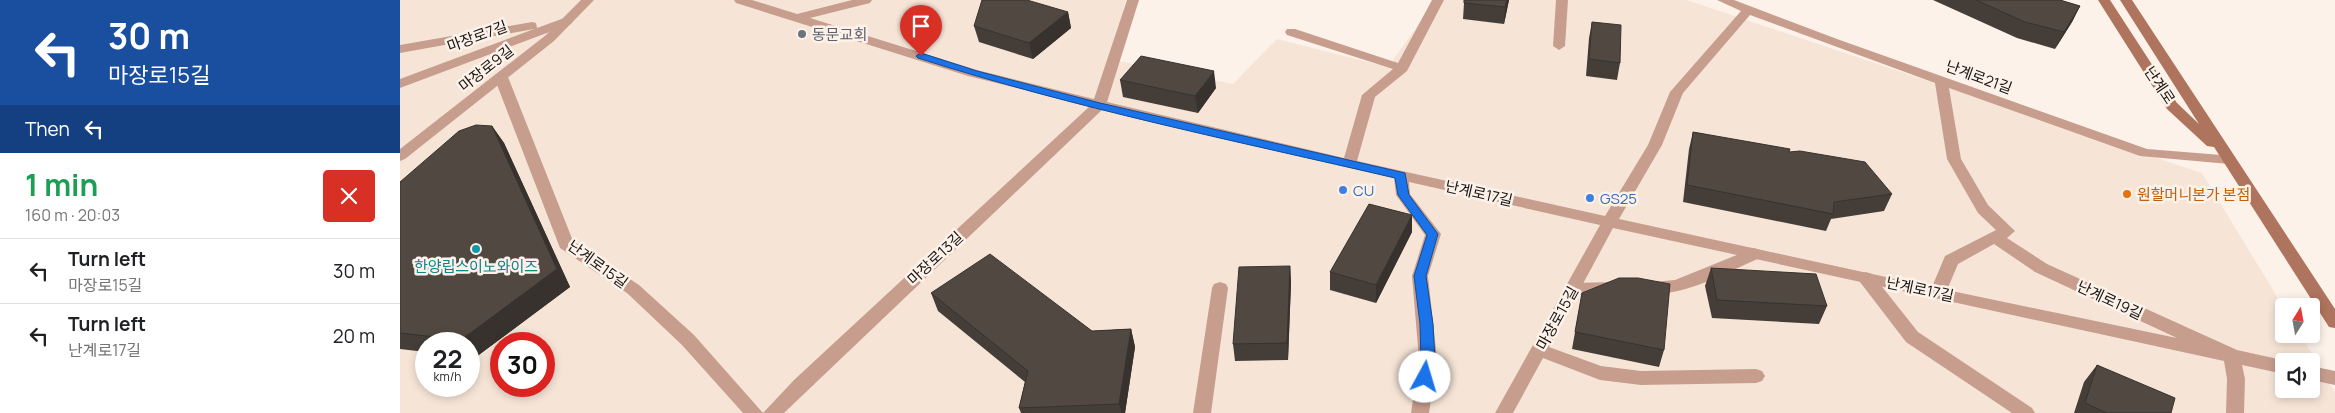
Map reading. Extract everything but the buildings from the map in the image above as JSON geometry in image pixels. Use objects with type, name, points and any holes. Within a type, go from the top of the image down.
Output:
[{"type":"main road","name":"난계로","points":[[2104,0],[2172,106],[2229,159]]},
{"type":"main road","name":"난계로","points":[[2126,0],[2335,322]]},
{"type":"street","name":"마장로9길","points":[[400,156],[550,38],[588,0]]},
{"type":"street","points":[[799,17],[866,0]]},
{"type":"street","points":[[1099,106],[1133,0]]},
{"type":"street","points":[[1349,164],[1369,95],[1402,68],[1438,0]]},
{"type":"street","points":[[1559,46],[1562,0]]},
{"type":"street","name":"난계로21길","points":[[1723,0],[2144,153],[2229,159]]},
{"type":"street","name":"난계로17길","points":[[751,1],[973,73],[1099,106],[1401,176],[1754,254],[2275,365]]},
{"type":"street","points":[[1609,222],[1655,145],[1678,92],[1748,10]]},
{"type":"street","points":[[400,49],[567,21]]},
{"type":"street","name":"마장로7길","points":[[400,84],[567,21]]},
{"type":"street","points":[[1291,32],[1402,68]]},
{"type":"street","name":"난계로15길","points":[[501,76],[566,244],[633,289],[688,340],[754,413]]},
{"type":"street","points":[[1938,293],[1951,260],[2007,231],[1983,209],[1954,160],[1942,81]]},
{"type":"street","name":"마장로13길","points":[[772,413],[800,384],[1099,106]]},
{"type":"street","points":[[1401,176],[1403,195],[1433,234],[1420,276],[1428,360],[1420,413]]},
{"type":"street","name":"마장로15길","points":[[1504,413],[1609,222]]},
{"type":"street","name":"난계로19길","points":[[1995,237],[2041,268],[2230,355]]},
{"type":"street","points":[[1573,288],[1677,286],[1754,254]]},
{"type":"street","points":[[1866,278],[1912,338],[2026,413]]},
{"type":"street","points":[[1202,413],[1220,288]]},
{"type":"street","points":[[1539,350],[1600,373],[1642,378],[1756,376]]},
{"type":"street","points":[[2230,355],[2236,378],[2235,413]]},
{"type":"street","points":[[2320,374],[2335,378]]},
{"type":"shaded area","points":[[400,0],[1126,0],[1109,59],[1233,84],[1277,39],[1388,67],[1436,0],[1687,0],[2202,173],[2278,298],[2275,298],[2275,343],[2305,343],[2311,353],[2275,353],[2275,398],[2320,398],[2320,367],[2335,392],[2335,413],[400,413]]},
{"type":"place","name":"동문교회","points":[[802,34]]},
{"type":"place","name":"CU","points":[[1343,190]]},
{"type":"place","name":"원할머니본가 본점","points":[[2127,194]]},
{"type":"place","name":"GS25","points":[[1590,198]]},
{"type":"place","name":"한양립스이노와이즈","points":[[476,249]]},
{"type":"route","points":[[921,56],[973,73],[1099,106],[1401,176],[1403,195],[1433,234],[1420,276],[1428,360],[1425,377]]}]
